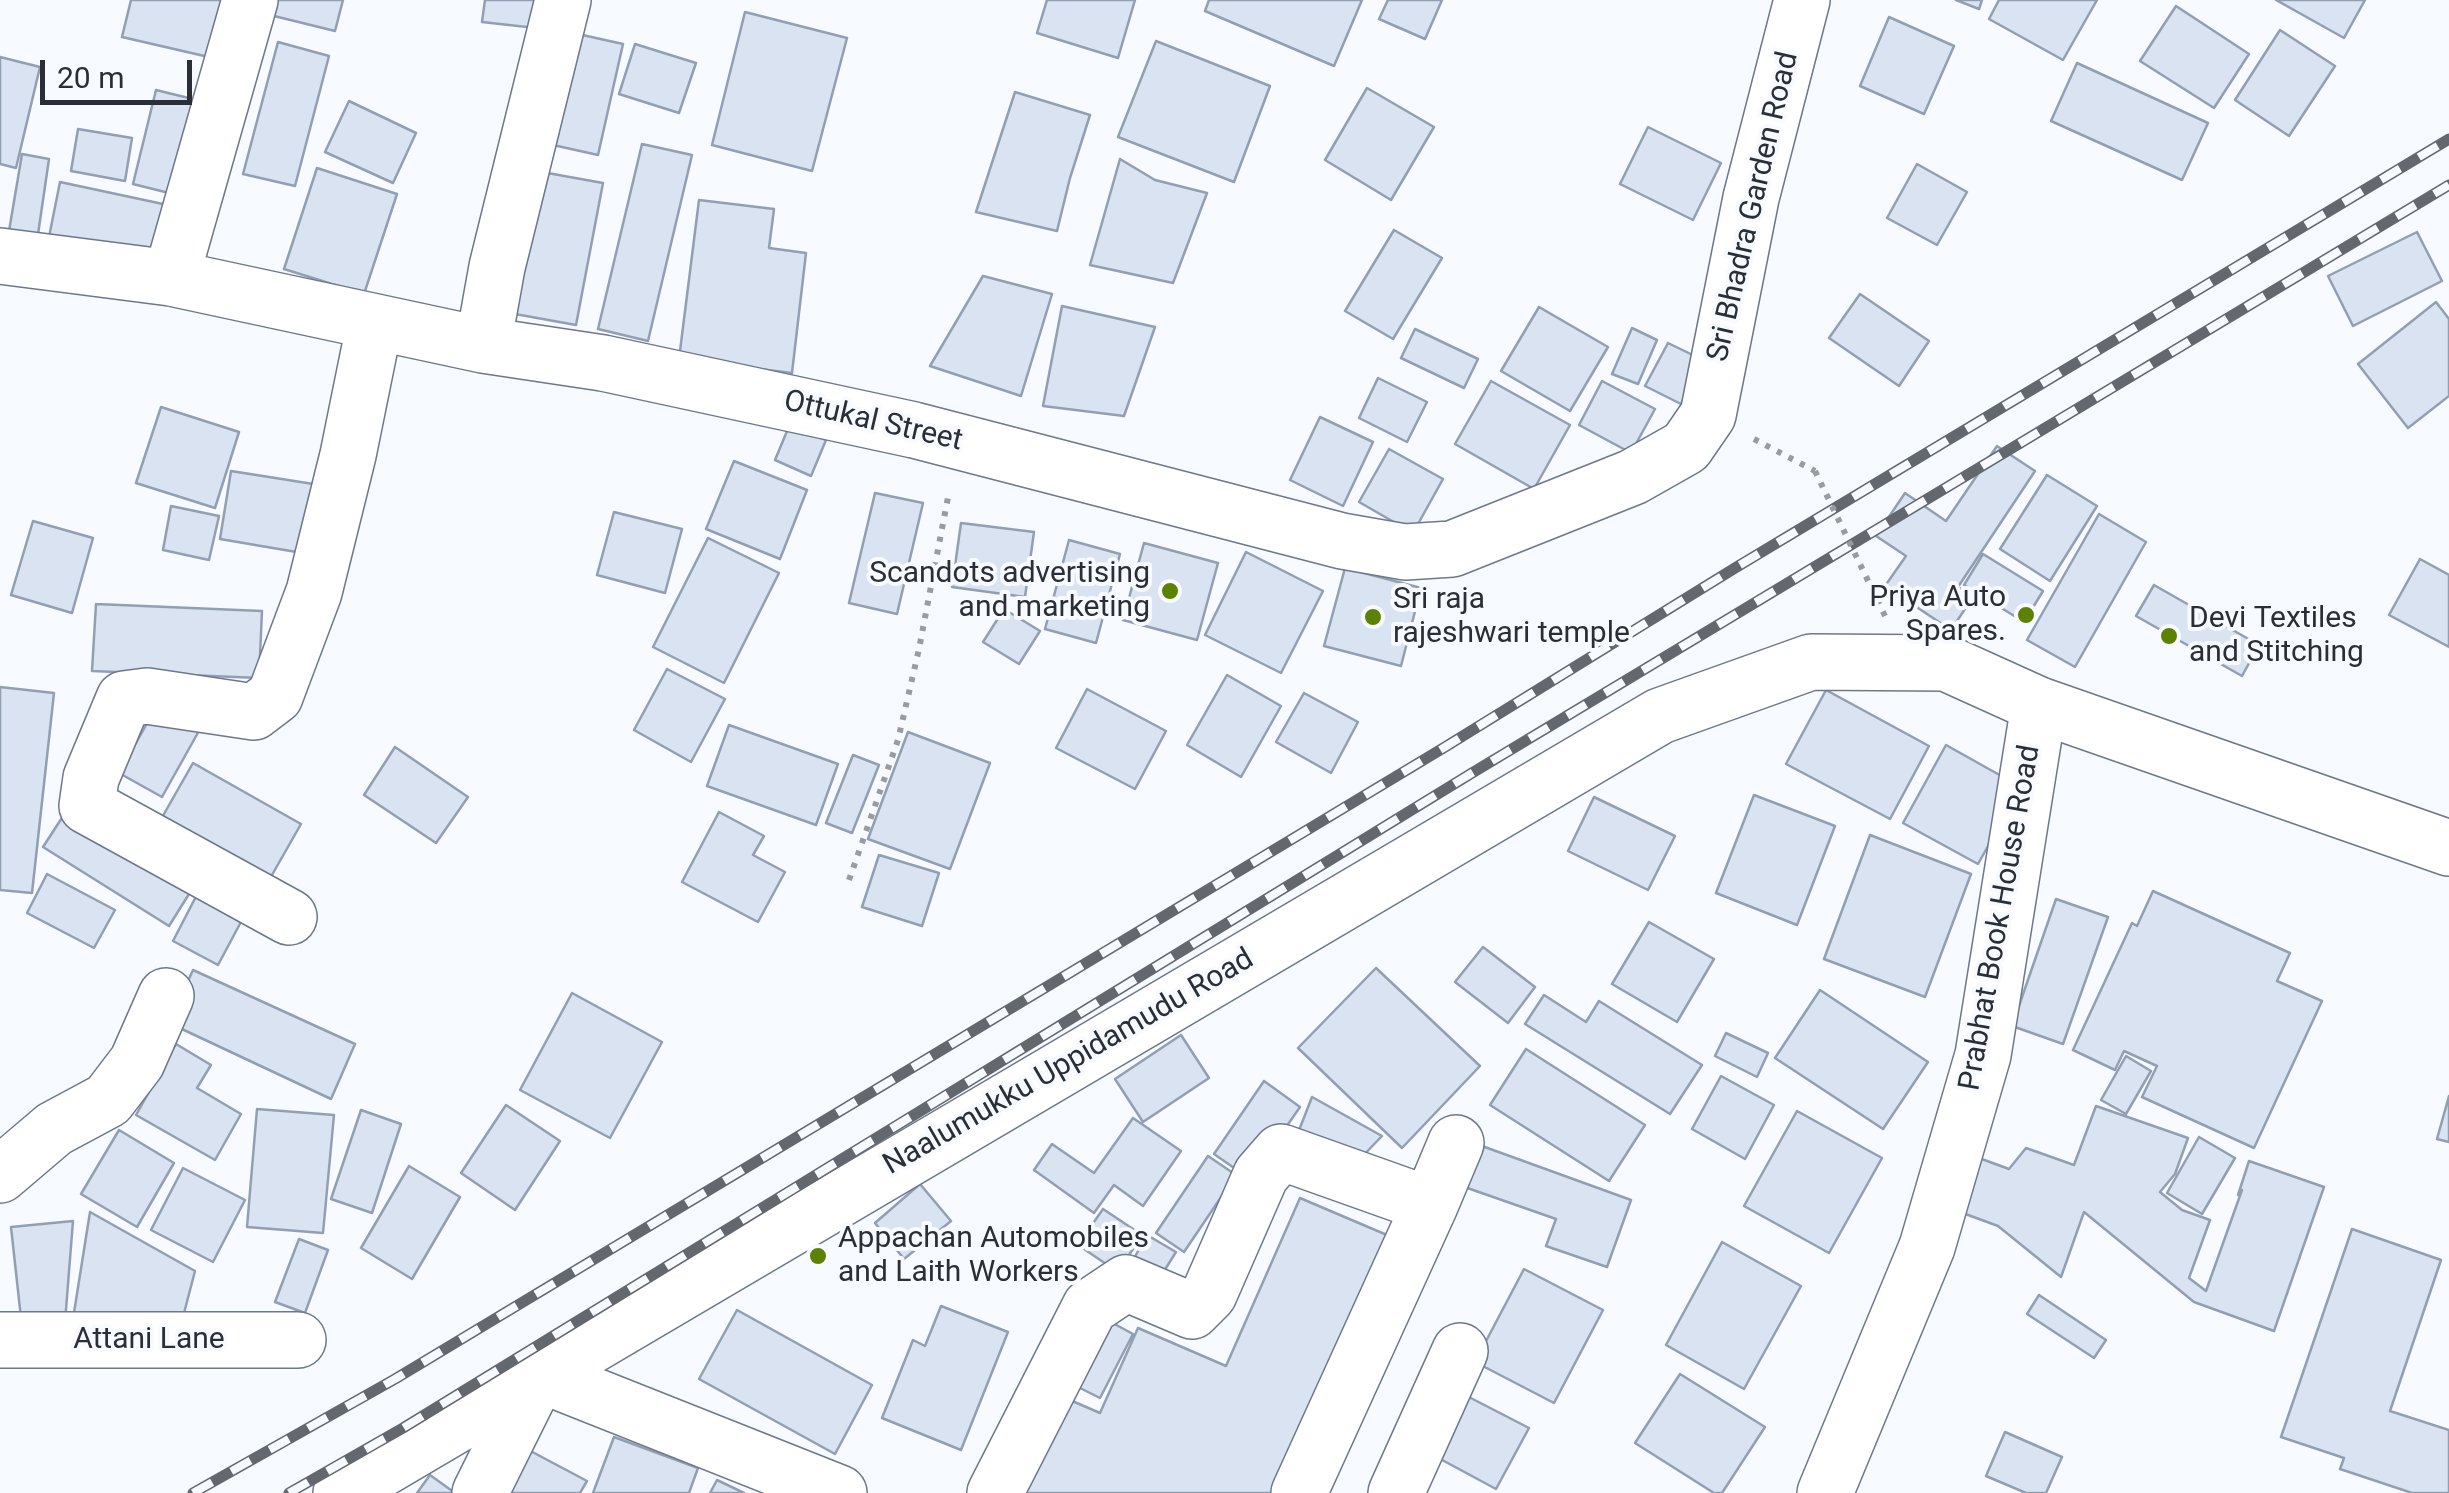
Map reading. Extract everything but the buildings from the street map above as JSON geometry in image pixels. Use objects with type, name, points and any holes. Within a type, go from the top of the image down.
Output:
[{"type":"street","points":[[170,278],[250,0]]},
{"type":"street","points":[[483,345],[497,267],[563,0]]},
{"type":"street","name":"Sri Bhadra Garden Road","points":[[1708,415],[1751,198],[1802,0]]},
{"type":"street","name":"Ottukal Street","points":[[0,256],[170,278],[483,345],[603,363],[914,430],[1342,541],[1405,552],[1452,549],[1634,477],[1686,447],[1708,415]]},
{"type":"street","points":[[289,917],[87,806],[91,778],[124,698],[147,696],[254,712],[275,696],[314,592],[375,322]]},
{"type":"street","name":"Naalumukku Uppidamudu Road","points":[[340,1493],[1660,716],[1811,662],[1946,664],[2039,704]]},
{"type":"street","points":[[2039,704],[2449,848]]},
{"type":"street","name":"Prabhat Book House Road","points":[[1825,1493],[1926,1247],[1982,1055],[2039,704]]},
{"type":"street","points":[[0,1175],[54,1130],[108,1100],[137,1062],[166,996]]},
{"type":"street","points":[[1299,1493],[1456,1143]]},
{"type":"street","points":[[995,1493],[1090,1307],[1126,1283],[1192,1311],[1208,1294],[1261,1175],[1281,1152],[1430,1205]]},
{"type":"street","name":"Attani Lane","points":[[0,1340],[298,1340]]},
{"type":"street","points":[[1396,1493],[1460,1351]]},
{"type":"street","points":[[480,1493],[539,1374],[840,1493]]},
{"type":"path","points":[[1708,415],[1815,472],[1886,618]]},
{"type":"path","points":[[849,880],[898,740],[960,442]]},
{"type":"railway","points":[[193,1493],[395,1379],[2449,139]]},
{"type":"railway","points":[[289,1493],[403,1428],[1472,773],[2449,185]]},
{"type":"place","name":"Scandots advertising and marketing","points":[[1170,591]]},
{"type":"place","name":"Priya Auto Spares.","points":[[2026,615]]},
{"type":"place","name":"Sri raja rajeshwari temple","points":[[1373,617]]},
{"type":"place","name":"Devi Textiles and Stitching","points":[[2169,636]]},
{"type":"place","name":"Appachan Automobiles and Laith Workers","points":[[818,1256]]}]
